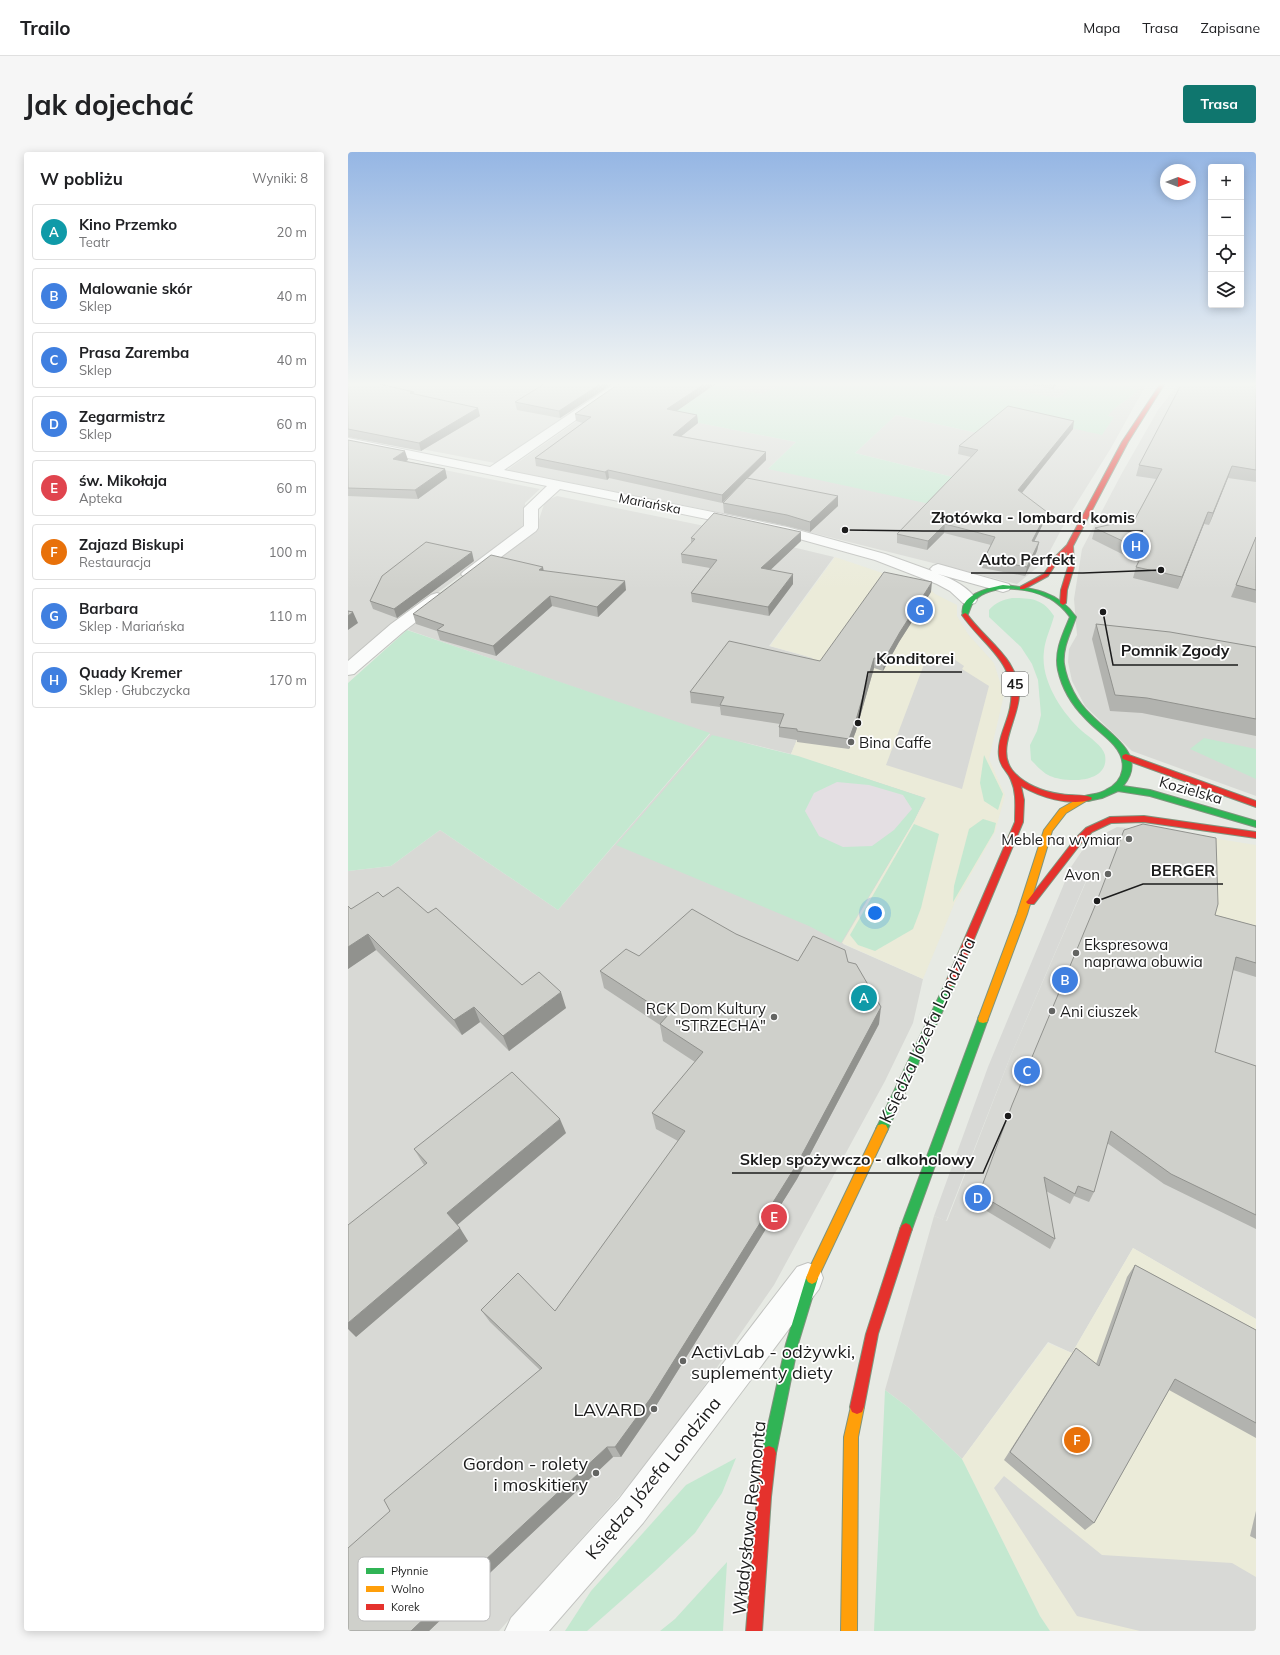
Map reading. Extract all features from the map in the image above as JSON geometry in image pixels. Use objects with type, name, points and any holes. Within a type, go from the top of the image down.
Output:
[{"type":"main road","points":[[1022,588],[1046,575],[1057,558],[1070,546],[1120,452]]},
{"type":"main road","points":[[1063,603],[1064,590],[1071,567],[1070,546]]},
{"type":"main road","points":[[969,600],[987,590],[1004,587],[1022,588],[1046,595],[1063,603],[1071,612],[1073,618],[1067,629],[1061,648],[1062,672],[1067,688],[1083,713],[1123,750],[1128,764],[1127,772],[1125,780],[1118,788]]},
{"type":"main road","name":"45","points":[[969,600],[965,614],[969,622],[997,650],[1006,662],[1015,682],[1015,706],[1002,757],[1004,766],[1015,778],[1028,787],[1069,799],[1083,799],[1109,793],[1118,788]]},
{"type":"main road","name":"Kozielska","points":[[1126,757],[1256,804]]},
{"type":"main road","name":"Księdza Józefa Londzina","points":[[815,1269],[943,1000],[1019,822],[1020,800],[1015,778]]},
{"type":"main road","name":"Kozielska","points":[[1118,788],[1150,793],[1256,824]]},
{"type":"main road","points":[[849,1631],[851,1437],[872,1334],[909,1219],[1022,914],[1048,830],[1063,811],[1083,799]]},
{"type":"main road","points":[[1022,914],[1079,840],[1089,830],[1110,820],[1144,819],[1256,835]]},
{"type":"main road","name":"Władysława Reymonta","points":[[754,1631],[764,1497],[770,1448],[792,1344],[815,1269]]},
{"type":"street","name":"Mariańska","points":[[396,452],[787,531],[880,557],[956,573],[979,582],[1004,587]]},
{"type":"street","points":[[491,472],[521,452]]},
{"type":"street","points":[[348,670],[397,628],[531,528],[531,508],[557,484]]},
{"type":"street","name":"Mariańska","points":[[880,557],[943,581],[956,588],[969,600]]},
{"type":"street","name":"Księdza Józefa Londzina","points":[[524,1631],[631,1511],[815,1269]]},
{"type":"shaded area","points":[[348,452],[540,489],[525,503],[525,528],[398,622],[348,663]]},
{"type":"shaded area","points":[[437,452],[511,452],[495,463]]},
{"type":"shaded area","points":[[533,452],[786,452],[768,469],[961,479],[855,453],[1108,452],[1068,517],[1044,562],[1017,584],[777,524],[507,470]]},
{"type":"shaded area","points":[[1134,452],[1256,452],[1256,796],[1132,751],[1085,706],[1072,681],[1068,662],[1069,649],[1077,635],[1074,599],[1082,549]]},
{"type":"shaded area","points":[[557,496],[700,525],[834,557],[769,646],[813,658],[805,670],[812,705],[791,754],[735,740],[843,770],[926,798],[843,944],[923,979],[913,1023],[885,1081],[774,1285],[657,1454],[499,1631],[348,1631],[348,871],[391,866],[440,830],[558,910],[710,734],[408,630],[441,597],[536,529],[545,501]]},
{"type":"shaded area","points":[[835,557],[930,589],[935,594],[957,605],[957,616],[968,634],[994,663],[1004,695],[989,759],[1005,795],[995,832],[955,902],[923,979],[842,943],[926,798],[791,754],[811,705],[786,701],[813,658],[770,646]]},
{"type":"shaded area","points":[[948,655],[964,666],[962,669],[989,686],[962,789],[886,765],[926,659]]},
{"type":"shaded area","points":[[837,782],[869,785],[903,795],[912,809],[894,830],[872,846],[843,847],[819,836],[805,811],[814,793]]},
{"type":"shaded area","points":[[1117,827],[1156,830],[1256,935],[1256,1319],[1133,1248],[1072,1353],[1048,1342],[962,1459],[909,1408],[885,1390],[934,1216],[947,1221],[1011,1055],[1089,875],[1071,867],[1088,842]]},
{"type":"shaded area","points":[[1212,838],[1256,845],[1256,936],[1214,925]]},
{"type":"shaded area","points":[[1071,867],[1089,874],[1011,1055],[946,1221],[934,1216],[988,1067]]},
{"type":"shaded area","points":[[1133,1248],[1256,1319],[1256,1631],[1050,1631],[1040,1616],[962,1459],[1048,1343],[1072,1353]]},
{"type":"shaded area","points":[[1004,1476],[1102,1555],[1232,1563],[1256,1577],[1256,1631],[1140,1631],[1077,1616],[994,1488]]},
{"type":"green space","points":[[786,452],[856,452],[855,453],[961,479],[930,504],[768,469]]},
{"type":"green space","points":[[1012,598],[1031,599],[1041,603],[1050,610],[1054,616],[1044,651],[1045,673],[1054,695],[1067,715],[1074,724],[1099,745],[1104,752],[1105,765],[1101,772],[1094,776],[1076,780],[1057,778],[1045,773],[1031,760],[1030,745],[1037,731],[1041,715],[1038,680],[1032,664],[1021,647],[989,617],[989,610],[994,605]]},
{"type":"green space","points":[[407,630],[710,733],[558,910],[440,830],[391,866],[348,871],[348,683]]},
{"type":"green space","points":[[712,735],[798,756],[925,798],[914,821],[841,943],[809,926],[616,845]]},
{"type":"green space","points":[[1204,738],[1256,749],[1256,779],[1190,749]]},
{"type":"green space","points":[[984,755],[1003,794],[998,810],[984,801],[980,783]]},
{"type":"green space","points":[[983,819],[996,823],[994,832],[953,902],[954,886],[969,829]]},
{"type":"green space","points":[[914,824],[939,834],[921,908],[913,929],[875,951],[858,945],[850,935]]},
{"type":"green space","points":[[885,1390],[909,1408],[962,1459],[1040,1616],[1050,1631],[874,1631]]},
{"type":"green space","points":[[736,1458],[722,1493],[695,1533],[655,1571],[587,1631],[565,1631],[591,1591],[686,1485]]},
{"type":"green space","points":[[727,1562],[723,1631],[660,1631],[675,1619]]},
{"type":"building","points":[[348,452],[403,452],[393,459],[445,469],[415,490],[348,488]]},
{"type":"building","points":[[543,452],[766,452],[722,495],[608,470],[605,472],[535,458]]},
{"type":"building","points":[[976,452],[1049,452],[1018,490],[1047,512],[1032,541],[1039,542],[1027,567],[984,559],[995,537],[945,524],[928,541],[897,534]]},
{"type":"building","points":[[1146,452],[1256,452],[1256,470],[1232,466],[1213,513],[1208,512],[1182,577],[1136,567],[1144,551],[1095,528],[1135,519],[1162,469],[1139,465]]},
{"type":"building","points":[[747,478],[838,496],[810,522],[787,515],[723,503]]},
{"type":"building","points":[[714,513],[801,532],[761,568],[793,574],[768,607],[691,593],[717,560],[681,554],[695,539],[691,538]]},
{"type":"building","points":[[1256,537],[1256,590],[1236,585]]},
{"type":"building","points":[[426,542],[472,552],[394,609],[370,601],[382,576]]},
{"type":"building","points":[[491,555],[543,567],[539,570],[625,581],[597,607],[550,596],[493,646],[437,630],[444,625],[413,614]]},
{"type":"building","points":[[884,572],[932,582],[884,660],[874,658],[849,739],[779,727],[784,714],[720,705],[724,697],[690,692],[729,641],[820,661]]},
{"type":"building","points":[[348,611],[353,612],[348,616]]},
{"type":"building","points":[[1096,624],[1170,632],[1256,647],[1256,719],[1147,698],[1115,695]]},
{"type":"building","points":[[1143,824],[1216,838],[1218,904],[1215,915],[1256,926],[1256,963],[1236,957],[1215,1052],[1256,1066],[1256,1215],[1171,1174],[1111,1131],[1094,1192],[1078,1186],[1075,1194],[1044,1177],[1055,1239],[979,1194],[1012,1105],[1095,906],[1124,830]]},
{"type":"building","points":[[398,887],[428,913],[436,908],[522,985],[539,972],[561,992],[503,1036],[474,1007],[454,1020],[368,934],[348,947],[348,906],[351,909],[378,892],[383,897]]},
{"type":"building","points":[[692,909],[736,934],[798,961],[813,936],[845,950],[848,962],[856,964],[881,1007],[797,1164],[650,1399],[615,1447],[607,1447],[488,1557],[358,1557],[358,1621],[421,1621],[411,1631],[348,1631],[348,1548],[390,1511],[384,1500],[542,1368],[481,1310],[518,1273],[555,1311],[685,1131],[652,1113],[703,1052],[660,1024],[668,1015],[600,971],[626,949],[639,956]]},
{"type":"building","points":[[512,1072],[560,1119],[447,1213],[460,1228],[348,1323],[348,1225],[427,1163],[414,1149]]},
{"type":"building","points":[[1135,1265],[1256,1330],[1256,1423],[1175,1379],[1094,1523],[1010,1452],[1076,1348],[1099,1366]]},
{"type":"traffic: fast","points":[[1003,587],[1042,593],[1060,602],[1073,617],[1064,641],[1061,655],[1060,663],[1065,681],[1072,696],[1081,709],[1118,744],[1124,752],[1128,769],[1124,779],[1113,790],[1104,795],[1088,798]]},
{"type":"traffic: fast","points":[[965,615],[969,602],[978,594],[1003,587]]},
{"type":"traffic: fast","points":[[1118,788],[1150,793],[1256,824]]},
{"type":"traffic: fast","points":[[882,1129],[951,982]]},
{"type":"traffic: fast","points":[[906,1229],[983,1019]]},
{"type":"traffic: fast","points":[[769,1453],[792,1344],[812,1278]]},
{"type":"traffic: slow","points":[[983,1019],[1022,914],[1048,830],[1063,811],[1083,799]]},
{"type":"traffic: slow","points":[[812,1278],[882,1129]]},
{"type":"traffic: slow","points":[[849,1631],[851,1437],[857,1407]]},
{"type":"traffic: jam","points":[[1022,588],[1046,575],[1057,558],[1070,546],[1120,452]]},
{"type":"traffic: jam","points":[[1063,603],[1064,590],[1071,567],[1070,546]]},
{"type":"traffic: jam","points":[[965,615],[970,623],[1003,658],[1012,674],[1015,692],[1014,706],[1004,739],[1002,753],[1006,767],[1017,779],[1044,794],[1074,799],[1088,798]]},
{"type":"traffic: jam","points":[[1126,757],[1256,804]]},
{"type":"traffic: jam","points":[[951,982],[1019,822],[1020,800],[1015,778]]},
{"type":"traffic: jam","points":[[1031,902],[1079,840],[1089,830],[1110,820],[1144,819],[1256,835]]},
{"type":"traffic: jam","points":[[857,1407],[872,1334],[906,1229]]},
{"type":"traffic: jam","points":[[754,1631],[764,1497],[769,1453]]},
{"type":"place","name":"Złotówka - lombard, komis","points":[[845,530]]},
{"type":"place","name":"Quady Kremer","points":[[1136,546]]},
{"type":"place","name":"Auto Perfekt","points":[[1161,570]]},
{"type":"place","name":"Barbara","points":[[920,610]]},
{"type":"place","name":"Pomnik Zgody","points":[[1103,612]]},
{"type":"place","name":"Konditorei","points":[[858,723]]},
{"type":"place","name":"Bina Caffe","points":[[851,742]]},
{"type":"place","name":"Meble na wymiar","points":[[1129,839]]},
{"type":"place","name":"Avon","points":[[1108,874]]},
{"type":"place","name":"BERGER","points":[[1097,901]]},
{"type":"place","name":"Ekspresowa naprawa obuwia","points":[[1076,953]]},
{"type":"place","name":"Malowanie skór","points":[[1065,980]]},
{"type":"place","name":"Kino Przemko","points":[[864,998]]},
{"type":"place","name":"Ani ciuszek","points":[[1052,1011]]},
{"type":"place","name":"RCK Dom Kultury \"STRZECHA\"","points":[[774,1017]]},
{"type":"place","name":"Prasa Zaremba","points":[[1027,1071]]},
{"type":"place","name":"Sklep spożywczo - alkoholowy","points":[[1008,1116]]},
{"type":"place","name":"Zegarmistrz","points":[[978,1198]]},
{"type":"place","name":"św. Mikołaja","points":[[774,1217]]},
{"type":"place","name":"ActivLab - odżywki, suplementy diety","points":[[683,1361]]},
{"type":"place","name":"LAVARD","points":[[654,1409]]},
{"type":"place","name":"Zajazd Biskupi","points":[[1077,1440]]},
{"type":"place","name":"Gordon - rolety i moskitiery","points":[[596,1473]]}]
